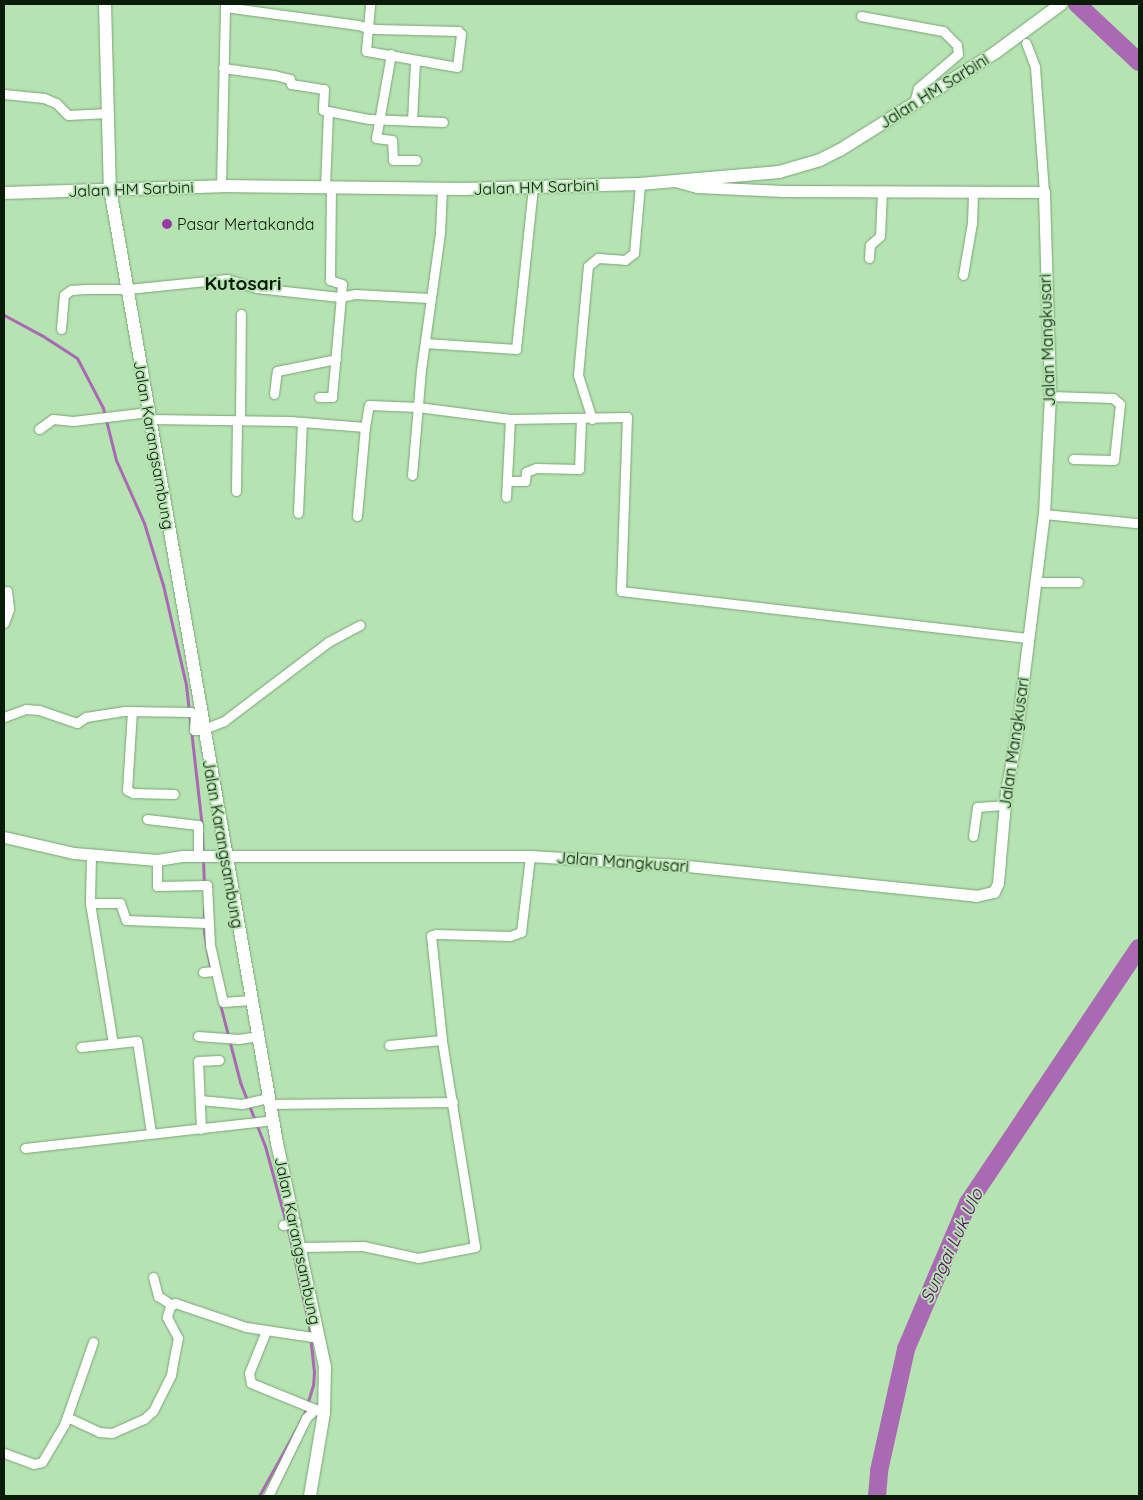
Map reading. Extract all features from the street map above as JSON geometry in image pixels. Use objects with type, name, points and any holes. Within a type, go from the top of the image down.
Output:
[{"type":"main road","name":"Jalan Karangsambung","points":[[104,4],[110,189],[202,729],[269,1101],[267,1121],[291,1223],[300,1247],[326,1376],[314,1408],[310,1496]]},
{"type":"main road","name":"Jalan HM Sarbini","points":[[4,192],[220,186],[442,189],[640,184],[754,176],[807,165],[840,150],[1028,29],[1061,4]]},
{"type":"street","points":[[370,4],[366,51],[415,58],[412,120]]},
{"type":"street","points":[[220,186],[225,6],[368,28],[460,32],[458,67],[415,62]]},
{"type":"street","points":[[861,16],[943,31],[957,46],[958,54],[918,88],[914,103]]},
{"type":"street","points":[[675,181],[688,186],[714,189],[1044,192],[1035,68],[1026,43]]},
{"type":"street","points":[[391,54],[381,120],[376,138],[392,140],[393,160],[416,160]]},
{"type":"street","points":[[223,68],[274,75],[290,79],[291,84],[324,88],[322,110],[381,120],[443,122]]},
{"type":"street","points":[[4,94],[44,98],[56,103],[68,115],[108,113]]},
{"type":"street","points":[[319,397],[332,397],[342,284],[330,280],[328,111]]},
{"type":"street","points":[[592,419],[578,375],[588,266],[598,258],[625,260],[634,254],[640,184]]},
{"type":"street","points":[[425,343],[516,349],[533,187]]},
{"type":"street","points":[[412,475],[430,298],[440,233],[442,189]]},
{"type":"street","points":[[869,258],[870,245],[880,236],[882,192]]},
{"type":"street","points":[[963,276],[972,223],[973,192]]},
{"type":"street","name":"Jalan Mangkusari","points":[[4,836],[91,854],[157,860],[225,856],[530,856],[678,865],[983,896],[994,892],[998,882],[1004,805],[1016,738],[1044,514],[1050,396],[1044,192]]},
{"type":"street","points":[[61,329],[64,295],[71,290],[128,289],[227,279],[257,288],[340,297],[355,294],[430,298]]},
{"type":"street","points":[[236,491],[241,314]]},
{"type":"street","points":[[274,394],[277,371],[336,359]]},
{"type":"street","points":[[1050,396],[1113,398],[1119,401],[1117,454],[1114,460],[1074,459]]},
{"type":"street","points":[[357,516],[367,406],[418,407],[510,419],[581,420],[624,415],[628,419],[622,591],[1027,638]]},
{"type":"street","points":[[39,429],[53,419],[73,421],[148,415],[302,422],[365,427]]},
{"type":"street","points":[[506,497],[510,419]]},
{"type":"street","points":[[507,481],[525,481],[526,472],[536,468],[579,468],[581,420]]},
{"type":"street","points":[[298,513],[302,422]]},
{"type":"street","points":[[1044,514],[1136,523]]},
{"type":"street","points":[[1035,582],[1078,582]]},
{"type":"street","points":[[4,623],[9,608],[7,591]]},
{"type":"street","points":[[4,716],[26,709],[39,710],[77,723],[86,717],[132,711],[187,712],[195,715],[194,730],[202,729],[224,721],[328,642],[360,625]]},
{"type":"street","points":[[132,711],[127,790],[133,793],[174,794]]},
{"type":"street","points":[[973,836],[977,807],[1004,805]]},
{"type":"street","points":[[147,819],[198,825],[202,857]]},
{"type":"street","points":[[91,854],[90,903],[112,1043]]},
{"type":"street","points":[[300,1247],[363,1246],[418,1258],[475,1247],[442,1040],[431,936],[510,936],[521,932],[530,856]]},
{"type":"street","points":[[157,860],[157,886],[207,885],[207,923],[214,971],[223,1003],[251,1000]]},
{"type":"street","points":[[90,903],[120,903],[126,920],[207,923]]},
{"type":"street","points":[[203,972],[214,971]]},
{"type":"street","points":[[198,1036],[239,1039],[258,1036]]},
{"type":"street","points":[[81,1047],[135,1040],[138,1043],[151,1133]]},
{"type":"street","points":[[389,1045],[442,1040]]},
{"type":"street","points":[[201,1130],[198,1060],[219,1060]]},
{"type":"street","points":[[200,1100],[242,1104],[269,1101],[453,1102]]},
{"type":"street","points":[[25,1148],[151,1133],[201,1130],[267,1121]]},
{"type":"street","points":[[153,1277],[158,1296],[172,1304],[184,1305],[266,1331],[318,1338]]},
{"type":"street","points":[[67,1417],[99,1432],[112,1433],[144,1419],[153,1411],[171,1375],[178,1338],[167,1317],[172,1304]]},
{"type":"street","points":[[266,1331],[249,1380],[256,1386],[314,1408],[306,1418],[268,1496]]},
{"type":"street","points":[[4,1453],[40,1464],[67,1417],[93,1342]]},
{"type":"waterway","name":"Sungai Luk Ulo","points":[[1077,4],[1139,62]]},
{"type":"waterway","points":[[4,315],[43,336],[77,358],[103,408],[116,460],[144,523],[163,585],[186,685],[202,827]]},
{"type":"waterway","points":[[202,833],[204,884]]},
{"type":"waterway","points":[[204,908],[204,932],[211,971]]},
{"type":"waterway","name":"Sungai Luk Ulo","points":[[877,1496],[879,1471],[906,1349],[968,1203],[1139,948]]},
{"type":"waterway","points":[[220,1004],[240,1082],[265,1146],[289,1234],[309,1326],[314,1372],[313,1385],[304,1415],[259,1496]]},
{"type":"place","name":"Pasar Mertakanda","points":[[167,224]]},
{"type":"district","name":"Kutosari","points":[[243,284]]}]
